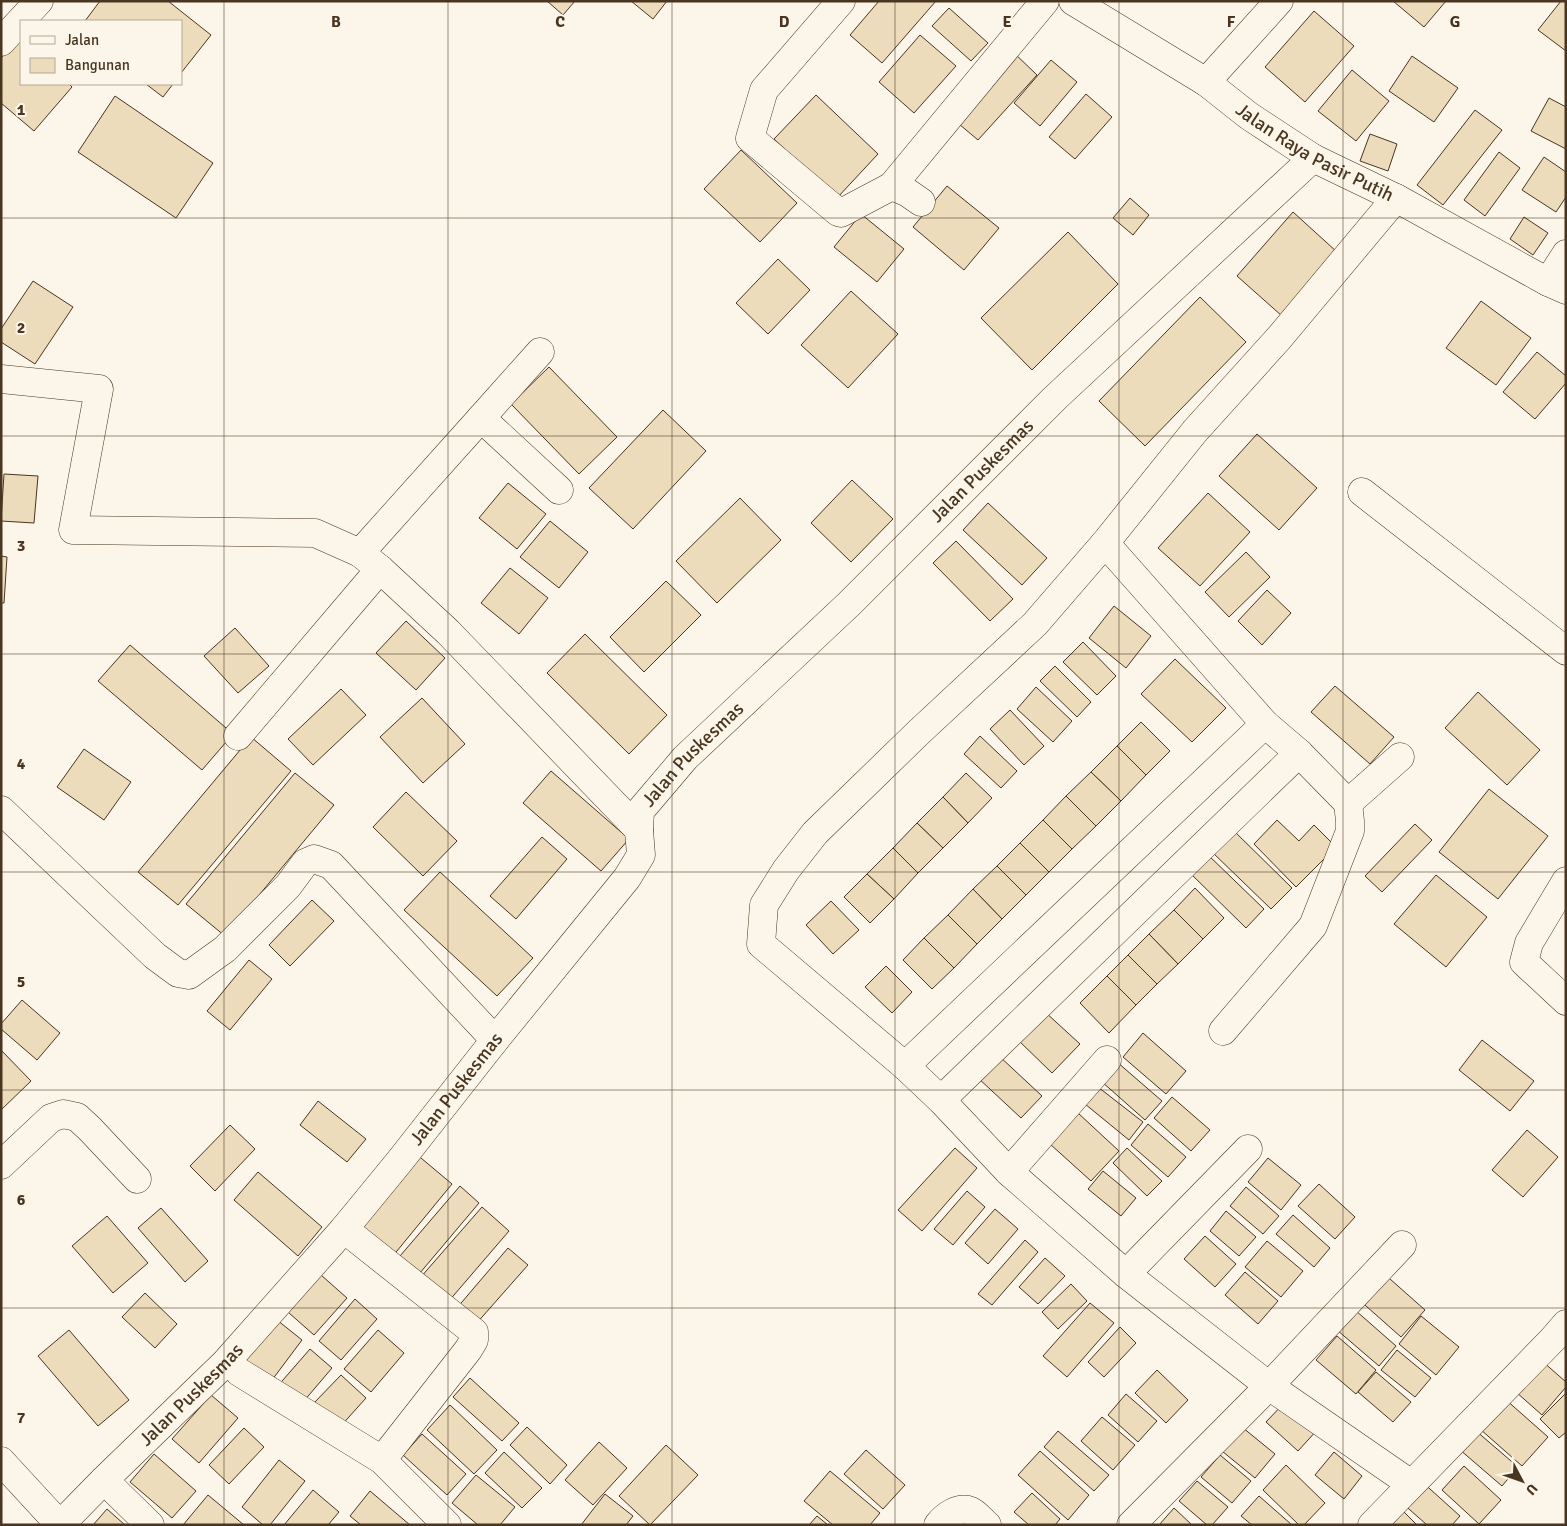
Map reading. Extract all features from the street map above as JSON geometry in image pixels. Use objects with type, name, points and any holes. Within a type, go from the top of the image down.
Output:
[{"type":"street","points":[[21,20],[39,1]]},
{"type":"street","points":[[841,1],[764,90],[750,138],[838,212],[892,186],[1044,1]]},
{"type":"street","name":"Jalan Raya Pasir Putih","points":[[1073,1],[1206,82],[1249,116],[1313,158],[1396,198],[1557,286]]},
{"type":"street","points":[[1206,82],[1279,1]]},
{"type":"street","points":[[1,42],[20,22]]},
{"type":"street","name":"Jalan Puskesmas","points":[[60,1525],[225,1363],[344,1229],[400,1162],[495,1040],[627,878],[641,855],[640,811],[685,758],[849,604],[1055,398],[1313,158]]},
{"type":"street","points":[[892,186],[908,193],[921,202]]},
{"type":"street","points":[[1396,198],[1279,338],[1195,431],[1105,544],[1035,624],[919,732],[815,833],[786,870],[764,905],[761,944],[905,1066],[941,1100],[1009,1172],[1126,1274],[1269,1386],[1411,1484]]},
{"type":"street","points":[[1557,286],[1566,254]]},
{"type":"street","points":[[238,736],[481,418],[540,352]]},
{"type":"street","points":[[1,379],[100,389],[73,530],[315,533],[370,561],[448,632],[639,830]]},
{"type":"street","points":[[481,418],[559,490]]},
{"type":"street","points":[[1362,492],[1566,650]]},
{"type":"street","points":[[1105,544],[1265,724],[1299,753],[1348,803],[1350,831],[1313,926],[1223,1031]]},
{"type":"street","points":[[905,1066],[1265,724]]},
{"type":"street","points":[[941,1100],[1299,753]]},
{"type":"street","points":[[1348,803],[1400,757]]},
{"type":"street","points":[[1,810],[154,956],[178,973],[189,975],[225,949],[288,886],[305,863],[314,859],[331,865],[495,1040]]},
{"type":"street","points":[[1566,882],[1529,943],[1524,962],[1566,1001]]},
{"type":"street","points":[[1009,1172],[1107,1060]]},
{"type":"street","points":[[1,1165],[51,1118],[63,1114],[77,1117],[137,1179]]},
{"type":"street","points":[[1126,1274],[1248,1149]]},
{"type":"street","points":[[344,1229],[474,1332],[474,1340],[468,1350],[382,1460]]},
{"type":"street","points":[[1131,1525],[1269,1386],[1402,1245]]},
{"type":"street","points":[[1372,1525],[1411,1484],[1562,1338]]},
{"type":"street","points":[[239,1372],[382,1460],[448,1525]]},
{"type":"street","points":[[1,1461],[60,1525]]},
{"type":"street","points":[[104,1480],[150,1525]]},
{"type":"street","points":[[938,1525],[944,1517],[956,1511],[971,1511],[987,1525]]},
{"type":"building","points":[[100,1],[168,1],[211,35],[182,72],[182,20],[86,20]]},
{"type":"building","points":[[547,1],[575,1],[563,15]]},
{"type":"building","points":[[631,1],[667,1],[653,19]]},
{"type":"building","points":[[879,1],[936,1],[882,63],[850,35]]},
{"type":"building","points":[[1393,1],[1446,1],[1424,27]]},
{"type":"building","points":[[1561,1],[1566,1],[1566,51],[1538,30]]},
{"type":"building","points":[[949,8],[988,43],[971,61],[932,26]]},
{"type":"building","points":[[1314,11],[1354,46],[1305,102],[1265,67]]},
{"type":"building","points":[[920,35],[956,66],[914,113],[879,82]]},
{"type":"building","points":[[18,39],[20,41],[20,85],[70,85],[72,87],[34,131],[1,103],[1,58]]},
{"type":"building","points":[[1013,52],[1037,75],[978,140],[953,119]]},
{"type":"building","points":[[1412,56],[1458,88],[1434,122],[1389,91]]},
{"type":"building","points":[[1051,60],[1077,82],[1040,126],[1014,103]]},
{"type":"building","points":[[1352,70],[1389,101],[1356,141],[1318,111]]},
{"type":"building","points":[[147,85],[172,85],[163,97]]},
{"type":"building","points":[[1086,94],[1112,117],[1075,159],[1049,137]]},
{"type":"building","points":[[816,95],[878,154],[837,198],[774,139]]},
{"type":"building","points":[[115,96],[213,163],[176,218],[78,152]]},
{"type":"building","points":[[1549,98],[1566,107],[1566,149],[1531,131]]},
{"type":"building","points":[[1475,110],[1502,130],[1443,205],[1417,185]]},
{"type":"building","points":[[1370,134],[1397,144],[1388,171],[1360,161]]},
{"type":"building","points":[[741,150],[797,203],[760,242],[704,189]]},
{"type":"building","points":[[1499,152],[1520,168],[1485,216],[1464,200]]},
{"type":"building","points":[[1544,157],[1566,172],[1566,197],[1556,212],[1522,190]]},
{"type":"building","points":[[947,186],[999,228],[964,270],[913,227]]},
{"type":"building","points":[[1130,198],[1149,215],[1133,235],[1113,218]]},
{"type":"building","points":[[1293,212],[1337,252],[1282,316],[1237,276]]},
{"type":"building","points":[[861,214],[904,249],[877,282],[834,247]]},
{"type":"building","points":[[1524,217],[1548,233],[1533,255],[1510,239]]},
{"type":"building","points":[[1068,232],[1118,284],[1032,370],[981,318]]},
{"type":"building","points":[[778,259],[810,290],[768,334],[736,303]]},
{"type":"building","points":[[33,281],[73,307],[35,364],[1,342],[1,329]]},
{"type":"building","points":[[851,291],[898,334],[848,388],[801,345]]},
{"type":"building","points":[[1200,297],[1246,342],[1145,446],[1099,401]]},
{"type":"building","points":[[1481,301],[1531,338],[1496,385],[1446,348]]},
{"type":"building","points":[[1537,352],[1566,376],[1566,383],[1535,419],[1503,392]]},
{"type":"building","points":[[549,367],[617,437],[579,474],[511,404]]},
{"type":"building","points":[[663,410],[706,451],[633,529],[589,488]]},
{"type":"building","points":[[1257,434],[1317,488],[1279,530],[1219,476]]},
{"type":"building","points":[[4,474],[38,476],[34,523],[1,521]]},
{"type":"building","points":[[852,480],[893,519],[851,562],[811,523]]},
{"type":"building","points":[[508,483],[546,514],[517,549],[479,518]]},
{"type":"building","points":[[1208,493],[1250,532],[1200,586],[1158,548]]},
{"type":"building","points":[[740,498],[781,540],[717,603],[676,561]]},
{"type":"building","points":[[988,503],[1047,558],[1022,585],[963,530]]},
{"type":"building","points":[[550,521],[588,552],[559,588],[520,557]]},
{"type":"building","points":[[956,541],[1013,599],[990,621],[933,563]]},
{"type":"building","points":[[1246,552],[1270,577],[1229,617],[1205,592]]},
{"type":"building","points":[[1,556],[7,557],[4,603],[1,603]]},
{"type":"building","points":[[510,568],[548,598],[519,634],[481,603]]},
{"type":"building","points":[[666,581],[701,615],[644,672],[610,637]]},
{"type":"building","points":[[1267,590],[1291,613],[1262,645],[1238,621]]},
{"type":"building","points":[[1114,606],[1151,636],[1126,668],[1089,638]]},
{"type":"building","points":[[406,621],[445,658],[416,690],[376,653]]},
{"type":"building","points":[[235,628],[269,666],[238,693],[204,656]]},
{"type":"building","points":[[585,634],[667,715],[629,754],[547,673]]},
{"type":"building","points":[[1083,642],[1116,676],[1097,695],[1063,662]]},
{"type":"building","points":[[130,645],[233,734],[202,770],[98,681]]},
{"type":"building","points":[[1175,659],[1226,708],[1192,742],[1141,694]]},
{"type":"building","points":[[1055,666],[1091,702],[1077,717],[1040,681]]},
{"type":"building","points":[[1335,686],[1394,737],[1370,764],[1311,712]]},
{"type":"building","points":[[1036,687],[1072,721],[1053,742],[1017,709]]},
{"type":"building","points":[[341,689],[366,715],[313,765],[288,739]]},
{"type":"building","points":[[1478,692],[1540,750],[1507,785],[1445,728]]},
{"type":"building","points":[[422,698],[465,744],[423,783],[380,737]]},
{"type":"building","points":[[1010,710],[1044,746],[1024,765],[990,729]]},
{"type":"building","points":[[1141,722],[1170,751],[1146,775],[1117,746]]},
{"type":"building","points":[[980,736],[1017,771],[1001,788],[964,754]]},
{"type":"building","points":[[251,737],[291,771],[178,905],[138,872]]},
{"type":"building","points":[[1117,746],[1146,775],[1121,801],[1091,772]]},
{"type":"building","points":[[84,749],[131,782],[104,820],[57,787]]},
{"type":"building","points":[[551,771],[629,839],[601,871],[523,803]]},
{"type":"building","points":[[1091,772],[1121,801],[1096,826],[1066,796]]},
{"type":"building","points":[[295,773],[334,805],[225,936],[186,904]]},
{"type":"building","points":[[966,773],[992,798],[968,823],[943,797]]},
{"type":"building","points":[[1489,789],[1548,836],[1498,899],[1439,852]]},
{"type":"building","points":[[406,792],[457,841],[423,876],[373,827]]},
{"type":"building","points":[[1066,796],[1096,826],[1072,849],[1043,820]]},
{"type":"building","points":[[943,797],[968,823],[943,848],[917,823]]},
{"type":"building","points":[[1043,820],[1072,849],[1049,872],[1020,843]]},
{"type":"building","points":[[1277,820],[1299,841],[1314,825],[1336,847],[1296,887],[1254,844]]},
{"type":"building","points":[[917,823],[943,848],[918,873],[893,848]]},
{"type":"building","points":[[1415,824],[1432,840],[1382,892],[1365,876]]},
{"type":"building","points":[[1232,829],[1292,888],[1271,909],[1211,851]]},
{"type":"building","points":[[542,837],[567,859],[516,919],[490,896]]},
{"type":"building","points":[[1020,843],[1049,872],[1026,895],[997,866]]},
{"type":"building","points":[[893,848],[918,873],[894,899],[867,874]]},
{"type":"building","points":[[1205,852],[1264,909],[1246,928],[1187,870]]},
{"type":"building","points":[[997,866],[1026,895],[1002,919],[973,889]]},
{"type":"building","points":[[440,872],[533,958],[497,996],[404,910]]},
{"type":"building","points":[[867,874],[894,899],[870,923],[844,897]]},
{"type":"building","points":[[1436,875],[1487,917],[1446,967],[1394,924]]},
{"type":"building","points":[[1195,888],[1224,918],[1203,939],[1174,910]]},
{"type":"building","points":[[973,889],[1002,919],[977,944],[948,915]]},
{"type":"building","points":[[312,900],[334,921],[290,966],[269,945]]},
{"type":"building","points":[[831,901],[859,930],[833,954],[806,925]]},
{"type":"building","points":[[1174,910],[1203,939],[1178,964],[1149,934]]},
{"type":"building","points":[[948,915],[977,944],[954,968],[924,938]]},
{"type":"building","points":[[1149,934],[1178,964],[1157,984],[1128,955]]},
{"type":"building","points":[[924,938],[954,968],[932,989],[903,960]]},
{"type":"building","points":[[1128,955],[1157,984],[1136,1005],[1107,976]]},
{"type":"building","points":[[249,960],[272,979],[230,1030],[207,1011]]},
{"type":"building","points":[[886,966],[912,992],[892,1013],[865,987]]},
{"type":"building","points":[[1107,976],[1136,1005],[1109,1033],[1080,1003]]},
{"type":"building","points":[[22,1000],[60,1033],[37,1060],[1,1029],[1,1024]]},
{"type":"building","points":[[1044,1011],[1080,1044],[1052,1073],[1017,1039]]},
{"type":"building","points":[[1143,1033],[1186,1071],[1166,1094],[1123,1057]]},
{"type":"building","points":[[1482,1040],[1534,1081],[1510,1111],[1459,1070]]},
{"type":"building","points":[[1,1050],[31,1081],[1,1110]]},
{"type":"building","points":[[998,1055],[1042,1096],[1021,1118],[977,1077]]},
{"type":"building","points":[[1117,1062],[1162,1101],[1145,1120],[1101,1081]]},
{"type":"building","points":[[1098,1087],[1143,1122],[1129,1140],[1085,1104]]},
{"type":"building","points":[[1172,1097],[1210,1130],[1191,1151],[1154,1118]]},
{"type":"building","points":[[318,1101],[366,1139],[347,1162],[300,1125]]},
{"type":"building","points":[[1078,1113],[1119,1151],[1091,1181],[1050,1144]]},
{"type":"building","points":[[1148,1124],[1186,1157],[1168,1177],[1131,1145]]},
{"type":"building","points":[[230,1125],[255,1149],[215,1191],[190,1166]]},
{"type":"building","points":[[1527,1130],[1558,1157],[1523,1197],[1492,1170]]},
{"type":"building","points":[[955,1148],[977,1168],[922,1231],[898,1210]]},
{"type":"building","points":[[1127,1148],[1162,1181],[1147,1196],[1113,1163]]},
{"type":"building","points":[[415,1153],[452,1184],[392,1257],[355,1226]]},
{"type":"building","points":[[1268,1158],[1301,1185],[1281,1210],[1248,1182]]},
{"type":"building","points":[[1103,1171],[1136,1198],[1121,1216],[1088,1189]]},
{"type":"building","points":[[258,1172],[322,1227],[298,1256],[234,1200]]},
{"type":"building","points":[[1319,1184],[1355,1217],[1335,1239],[1298,1206]]},
{"type":"building","points":[[460,1186],[479,1203],[414,1280],[394,1263]]},
{"type":"building","points":[[1246,1187],[1279,1216],[1263,1234],[1230,1206]]},
{"type":"building","points":[[967,1191],[985,1207],[953,1245],[934,1229]]},
{"type":"building","points":[[482,1207],[509,1231],[448,1302],[420,1278]]},
{"type":"building","points":[[161,1208],[208,1261],[185,1282],[138,1228]]},
{"type":"building","points":[[995,1209],[1018,1229],[988,1264],[965,1243]]},
{"type":"building","points":[[1226,1211],[1256,1237],[1239,1256],[1210,1231]]},
{"type":"building","points":[[1293,1215],[1330,1248],[1314,1267],[1276,1234]]},
{"type":"building","points":[[107,1216],[148,1263],[113,1293],[72,1246]]},
{"type":"building","points":[[1205,1236],[1236,1264],[1215,1287],[1184,1259]]},
{"type":"building","points":[[1025,1240],[1038,1252],[992,1305],[978,1294]]},
{"type":"building","points":[[1267,1241],[1303,1271],[1281,1297],[1245,1267]]},
{"type":"building","points":[[508,1248],[528,1265],[475,1325],[456,1309]]},
{"type":"building","points":[[1045,1258],[1065,1276],[1038,1304],[1019,1287]]},
{"type":"building","points":[[312,1267],[347,1298],[314,1335],[280,1305]]},
{"type":"building","points":[[1381,1271],[1425,1310],[1401,1337],[1357,1298]]},
{"type":"building","points":[[1245,1272],[1278,1301],[1258,1324],[1225,1295]]},
{"type":"building","points":[[1071,1284],[1087,1301],[1058,1329],[1042,1312]]},
{"type":"building","points":[[145,1293],[177,1324],[155,1348],[122,1317]]},
{"type":"building","points":[[355,1299],[377,1319],[341,1360],[319,1341]]},
{"type":"building","points":[[1090,1303],[1114,1323],[1067,1377],[1043,1356]]},
{"type":"building","points":[[1355,1310],[1396,1346],[1379,1366],[1337,1330]]},
{"type":"building","points":[[272,1316],[302,1340],[269,1384],[238,1360]]},
{"type":"building","points":[[1421,1316],[1459,1347],[1436,1375],[1399,1344]]},
{"type":"building","points":[[1120,1327],[1136,1343],[1104,1377],[1088,1362]]},
{"type":"building","points":[[69,1330],[129,1400],[98,1426],[38,1356]]},
{"type":"building","points":[[378,1330],[404,1353],[371,1392],[344,1369]]},
{"type":"building","points":[[1337,1336],[1376,1370],[1356,1394],[1316,1360]]},
{"type":"building","points":[[310,1349],[332,1368],[298,1408],[276,1388]]},
{"type":"building","points":[[1397,1350],[1431,1378],[1415,1397],[1381,1370]]},
{"type":"building","points":[[1542,1361],[1566,1382],[1566,1387],[1542,1415],[1516,1392]]},
{"type":"building","points":[[1157,1370],[1188,1400],[1166,1423],[1135,1393]]},
{"type":"building","points":[[1376,1372],[1411,1402],[1393,1422],[1358,1392]]},
{"type":"building","points":[[341,1375],[366,1398],[339,1428],[313,1404]]},
{"type":"building","points":[[470,1378],[519,1423],[502,1441],[453,1397]]},
{"type":"building","points":[[1566,1393],[1566,1432],[1559,1438],[1540,1419]]},
{"type":"building","points":[[1126,1394],[1157,1421],[1138,1442],[1108,1415]]},
{"type":"building","points":[[211,1395],[238,1418],[199,1463],[172,1439]]},
{"type":"building","points":[[1505,1399],[1548,1437],[1522,1466],[1480,1429]]},
{"type":"building","points":[[1287,1400],[1318,1429],[1298,1451],[1266,1422]]},
{"type":"building","points":[[450,1405],[497,1450],[474,1474],[427,1430]]},
{"type":"building","points":[[1102,1417],[1135,1445],[1113,1470],[1081,1441]]},
{"type":"building","points":[[1237,1423],[1275,1454],[1255,1478],[1217,1447]]},
{"type":"building","points":[[527,1427],[567,1465],[550,1484],[510,1445]]},
{"type":"building","points":[[244,1428],[264,1447],[229,1484],[209,1465]]},
{"type":"building","points":[[1475,1430],[1518,1467],[1502,1486],[1459,1449]]},
{"type":"building","points":[[1058,1431],[1109,1475],[1094,1491],[1044,1447]]},
{"type":"building","points":[[422,1434],[466,1474],[447,1495],[403,1455]]},
{"type":"building","points":[[599,1442],[627,1468],[593,1505],[565,1480]]},
{"type":"building","points":[[666,1445],[698,1475],[650,1525],[619,1496]]},
{"type":"building","points":[[866,1450],[905,1485],[883,1509],[844,1474]]},
{"type":"building","points":[[1040,1451],[1089,1495],[1068,1520],[1018,1475]]},
{"type":"building","points":[[504,1452],[542,1488],[522,1508],[485,1473]]},
{"type":"building","points":[[1334,1452],[1362,1476],[1344,1499],[1315,1475]]},
{"type":"building","points":[[154,1454],[196,1491],[172,1518],[130,1482]]},
{"type":"building","points":[[1220,1455],[1251,1481],[1232,1503],[1201,1477]]},
{"type":"building","points":[[279,1460],[305,1481],[270,1525],[263,1525],[242,1507]]},
{"type":"building","points":[[1286,1465],[1325,1503],[1304,1525],[1299,1525],[1263,1490]]},
{"type":"building","points":[[1464,1466],[1501,1500],[1479,1524],[1442,1490]]},
{"type":"building","points":[[830,1471],[880,1513],[870,1525],[833,1525],[804,1501]]},
{"type":"building","points":[[476,1475],[515,1507],[500,1525],[478,1525],[452,1503]]},
{"type":"building","points":[[1420,1480],[1460,1516],[1452,1525],[1427,1525],[1401,1502]]},
{"type":"building","points":[[1197,1481],[1228,1507],[1212,1525],[1207,1525],[1179,1501]]},
{"type":"building","points":[[313,1490],[339,1512],[328,1525],[284,1525]]},
{"type":"building","points":[[370,1491],[410,1525],[361,1525],[350,1516]]},
{"type":"building","points":[[1032,1493],[1060,1519],[1055,1525],[1029,1525],[1014,1512]]},
{"type":"building","points":[[605,1494],[633,1516],[626,1525],[581,1525]]},
{"type":"building","points":[[208,1495],[244,1525],[183,1525]]},
{"type":"building","points":[[1259,1496],[1292,1525],[1252,1525],[1241,1516]]},
{"type":"building","points":[[1399,1507],[1417,1525],[1385,1525]]},
{"type":"building","points":[[1174,1508],[1192,1525],[1159,1525]]},
{"type":"building","points":[[107,1509],[125,1525],[93,1525]]},
{"type":"building","points":[[817,1516],[828,1525],[809,1525]]}]
